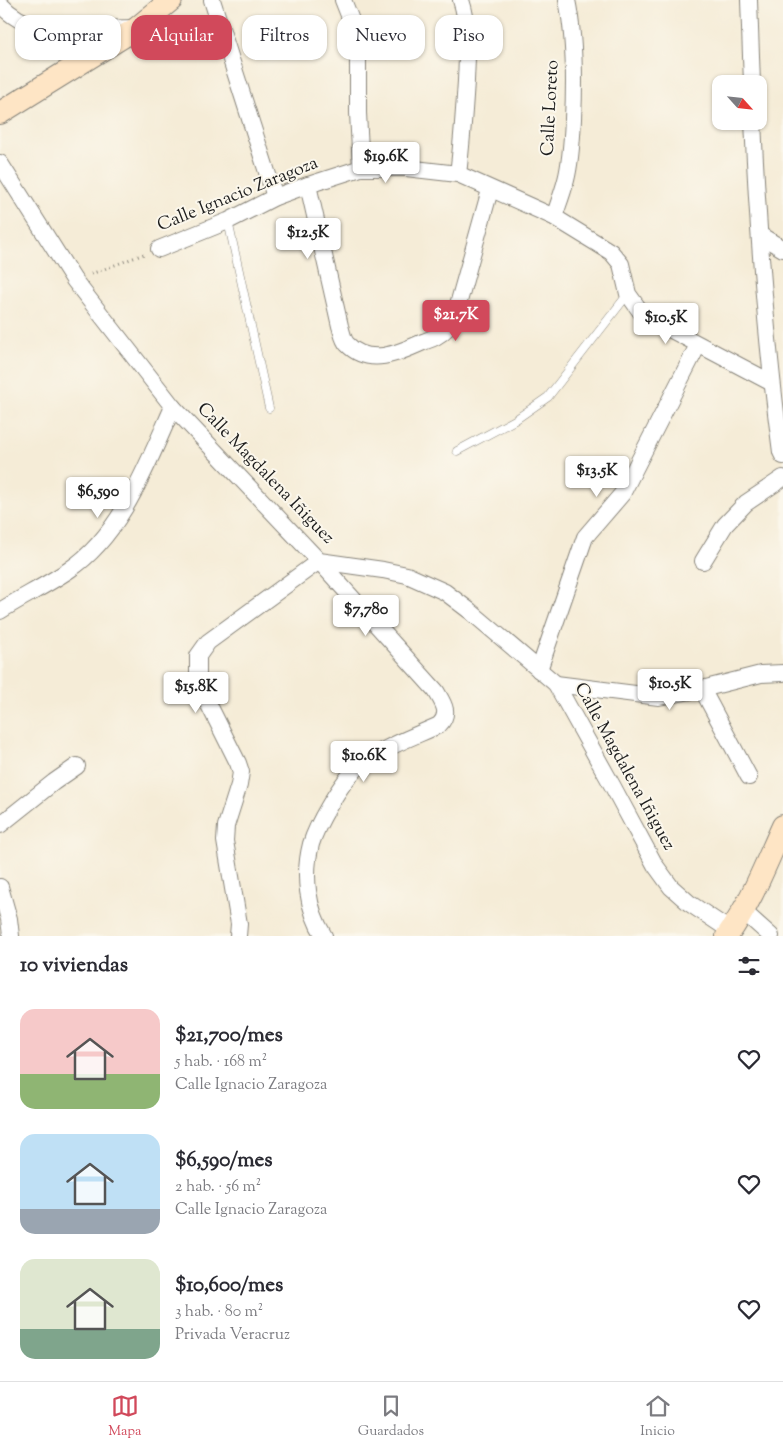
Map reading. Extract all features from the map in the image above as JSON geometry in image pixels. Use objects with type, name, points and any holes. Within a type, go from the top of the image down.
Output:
[{"type":"street","points":[[153,15],[171,0]]},
{"type":"street","points":[[212,0],[275,197]]},
{"type":"street","points":[[343,0],[358,38],[358,113],[361,168]]},
{"type":"street","points":[[458,174],[463,137],[468,40],[461,0]]},
{"type":"street","name":"Calle Loreto","points":[[554,217],[566,180],[572,138],[575,90],[574,51],[567,0]]},
{"type":"street","points":[[749,0],[752,75]]},
{"type":"street","points":[[0,4],[21,21],[34,26],[58,30],[131,28]]},
{"type":"street","points":[[0,113],[131,32]]},
{"type":"street","points":[[754,130],[760,235],[781,452],[783,456]]},
{"type":"street","name":"Calle Magdalena Iñiguez","points":[[0,163],[74,280],[173,407],[319,561],[407,575],[445,592],[556,684],[655,865],[677,893],[729,933]]},
{"type":"street","name":"Calle Ignacio Zaragoza","points":[[159,249],[228,220],[275,197],[308,185],[361,168],[406,168],[458,174],[490,190],[554,217],[611,252],[621,264],[628,294]]},
{"type":"street","points":[[308,185],[338,318],[346,343],[361,354],[373,356],[393,355],[439,335],[446,330],[456,312],[490,190]]},
{"type":"street","points":[[760,235],[783,249]]},
{"type":"street","points":[[628,294],[643,315],[698,345],[776,396]]},
{"type":"street","points":[[539,670],[585,537],[622,494],[698,345]]},
{"type":"street","points":[[0,611],[70,570],[109,532],[141,477],[173,407]]},
{"type":"street","points":[[703,561],[725,525],[746,503],[783,478]]},
{"type":"street","points":[[238,936],[239,924],[225,841],[226,826],[239,785],[241,772],[198,677],[198,656],[208,642],[319,561],[436,691],[446,711],[443,721],[439,725],[378,753],[355,770],[335,795],[319,824],[311,844],[307,874],[310,899],[317,924],[324,936]]},
{"type":"street","points":[[556,684],[659,697],[702,689],[761,674],[783,673]]},
{"type":"street","points":[[702,689],[749,777]]},
{"type":"street","points":[[0,824],[77,766]]},
{"type":"street","points":[[729,933],[743,911],[783,826]]},
{"type":"street","points":[[0,887],[9,919],[11,936]]},
{"type":"street","points":[[743,911],[771,936]]},
{"type":"lane","points":[[228,220],[269,408]]},
{"type":"lane","points":[[457,451],[515,420],[548,397],[628,294]]},
{"type":"path","name":"Calle Ignacio Zaragoza","points":[[74,280],[159,249]]}]
